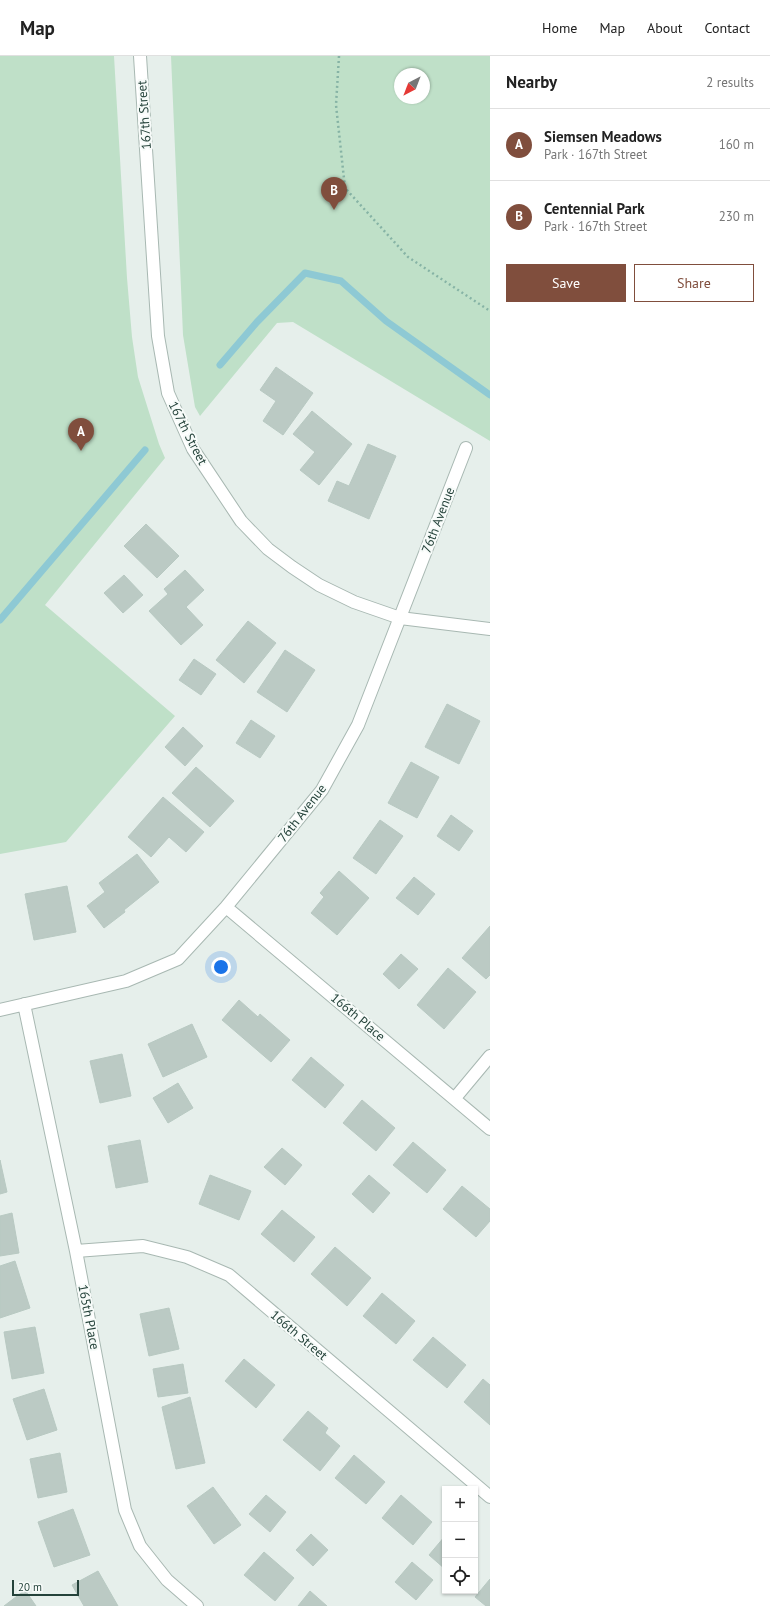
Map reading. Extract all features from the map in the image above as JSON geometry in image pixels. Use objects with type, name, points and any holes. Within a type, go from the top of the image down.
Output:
[{"type":"street","name":"167th Street","points":[[140,56],[158,336],[168,393],[193,448],[241,521],[268,548],[292,567],[319,585],[354,602],[400,618],[490,629]]},
{"type":"street","name":"76th Avenue","points":[[0,1010],[126,981],[178,959],[226,907],[322,790],[358,725],[466,448]]},
{"type":"street","name":"166th Place","points":[[226,907],[455,1098],[490,1129]]},
{"type":"street","name":"165th Place","points":[[24,1004],[76,1251],[125,1510],[140,1546],[166,1580],[197,1606]]},
{"type":"street","points":[[455,1098],[490,1056]]},
{"type":"street","name":"166th Street","points":[[76,1251],[143,1246],[187,1256],[229,1275],[490,1497]]},
{"type":"path","points":[[339,56],[336,105],[345,188],[408,257],[490,311]]},
{"type":"green space","points":[[0,56],[114,56],[127,278],[132,337],[138,377],[159,444],[165,458],[45,605],[175,716],[66,842],[0,854]]},
{"type":"green space","points":[[171,56],[490,56],[490,441],[293,322],[277,323],[200,416],[195,407],[183,335]]},
{"type":"building","points":[[276,367],[313,393],[283,435],[263,421],[276,401],[260,390]]},
{"type":"building","points":[[312,411],[352,444],[319,485],[300,470],[315,452],[293,434]]},
{"type":"building","points":[[368,444],[396,456],[369,519],[328,501],[337,481],[349,486]]},
{"type":"building","points":[[146,524],[179,556],[157,578],[124,546]]},
{"type":"building","points":[[185,570],[204,590],[186,607],[203,625],[181,645],[149,611],[168,594],[164,589]]},
{"type":"building","points":[[124,575],[143,595],[123,613],[104,593]]},
{"type":"building","points":[[248,621],[276,643],[244,683],[216,660]]},
{"type":"building","points":[[285,650],[315,670],[287,712],[257,692]]},
{"type":"building","points":[[194,659],[216,674],[201,695],[179,680]]},
{"type":"building","points":[[447,704],[480,721],[459,764],[425,747]]},
{"type":"building","points":[[251,720],[275,736],[260,758],[236,743]]},
{"type":"building","points":[[183,727],[203,746],[185,766],[165,747]]},
{"type":"building","points":[[411,762],[439,777],[417,818],[388,803]]},
{"type":"building","points":[[196,767],[234,801],[210,827],[172,793]]},
{"type":"building","points":[[163,797],[204,832],[186,852],[169,837],[151,857],[128,837]]},
{"type":"building","points":[[451,815],[473,831],[459,851],[437,836]]},
{"type":"building","points":[[380,820],[403,836],[376,874],[353,858]]},
{"type":"building","points":[[137,854],[159,882],[104,928],[87,906],[105,892],[99,883]]},
{"type":"building","points":[[339,871],[369,898],[337,935],[311,913],[324,897],[320,893]]},
{"type":"building","points":[[414,877],[435,894],[418,915],[396,898]]},
{"type":"building","points":[[67,886],[76,932],[34,940],[25,894]]},
{"type":"building","points":[[490,926],[490,975],[486,979],[462,958]]},
{"type":"building","points":[[401,954],[418,969],[399,989],[383,974]]},
{"type":"building","points":[[448,968],[476,992],[444,1029],[417,1005]]},
{"type":"building","points":[[239,1000],[258,1017],[260,1014],[290,1040],[271,1062],[222,1020]]},
{"type":"building","points":[[192,1024],[207,1057],[163,1077],[148,1044]]},
{"type":"building","points":[[122,1054],[131,1096],[100,1103],[90,1061]]},
{"type":"building","points":[[311,1057],[344,1085],[325,1108],[292,1080]]},
{"type":"building","points":[[178,1083],[193,1108],[168,1123],[153,1098]]},
{"type":"building","points":[[362,1100],[395,1128],[376,1151],[343,1123]]},
{"type":"building","points":[[140,1140],[148,1182],[116,1188],[108,1146]]},
{"type":"building","points":[[413,1142],[446,1170],[427,1193],[393,1165]]},
{"type":"building","points":[[282,1148],[302,1165],[285,1185],[264,1167]]},
{"type":"building","points":[[0,1160],[7,1192],[0,1194]]},
{"type":"building","points":[[210,1175],[251,1191],[239,1220],[199,1204]]},
{"type":"building","points":[[369,1175],[390,1193],[373,1213],[352,1194]]},
{"type":"building","points":[[462,1186],[490,1209],[490,1221],[476,1237],[443,1209]]},
{"type":"building","points":[[282,1210],[315,1237],[294,1262],[261,1234]]},
{"type":"building","points":[[12,1213],[19,1253],[0,1256],[0,1216]]},
{"type":"building","points":[[335,1247],[371,1278],[347,1306],[311,1274]]},
{"type":"building","points":[[15,1261],[30,1308],[0,1318],[0,1266]]},
{"type":"building","points":[[382,1293],[415,1321],[396,1344],[363,1316]]},
{"type":"building","points":[[169,1308],[179,1349],[149,1356],[140,1314]]},
{"type":"building","points":[[35,1327],[44,1373],[12,1379],[4,1332]]},
{"type":"building","points":[[433,1337],[466,1365],[447,1388],[413,1360]]},
{"type":"building","points":[[244,1359],[275,1385],[256,1408],[225,1381]]},
{"type":"building","points":[[183,1364],[188,1393],[158,1397],[153,1369]]},
{"type":"building","points":[[483,1379],[490,1385],[490,1425],[464,1402]]},
{"type":"building","points":[[44,1389],[57,1430],[27,1440],[13,1399]]},
{"type":"building","points":[[190,1397],[205,1463],[176,1469],[162,1407]]},
{"type":"building","points":[[308,1411],[328,1428],[325,1433],[340,1446],[320,1471],[283,1440]]},
{"type":"building","points":[[60,1453],[67,1492],[38,1498],[30,1459]]},
{"type":"building","points":[[354,1455],[385,1482],[366,1504],[335,1478]]},
{"type":"building","points":[[213,1487],[241,1525],[214,1544],[187,1506]]},
{"type":"building","points":[[266,1495],[286,1512],[270,1532],[249,1514]]},
{"type":"building","points":[[401,1495],[432,1522],[413,1545],[382,1518]]},
{"type":"building","points":[[73,1509],[90,1555],[54,1567],[38,1522]]},
{"type":"building","points":[[311,1534],[328,1550],[313,1566],[296,1550]]},
{"type":"building","points":[[442,1540],[442,1566],[429,1555]]},
{"type":"building","points":[[264,1552],[294,1578],[275,1601],[244,1575]]},
{"type":"building","points":[[412,1562],[433,1580],[416,1600],[395,1582]]},
{"type":"building","points":[[98,1571],[118,1606],[84,1606],[72,1585]]},
{"type":"building","points":[[490,1579],[490,1606],[486,1606],[475,1597]]},
{"type":"building","points":[[25,1590],[36,1606],[4,1606]]},
{"type":"building","points":[[310,1591],[327,1606],[298,1606]]},
{"type":"waterway","points":[[220,365],[257,322],[305,273],[341,281],[386,321],[490,395]]},
{"type":"waterway","points":[[0,620],[145,450]]},
{"type":"place","name":"Centennial Park","points":[[334,210]]},
{"type":"place","name":"Siemsen Meadows","points":[[81,451]]}]
